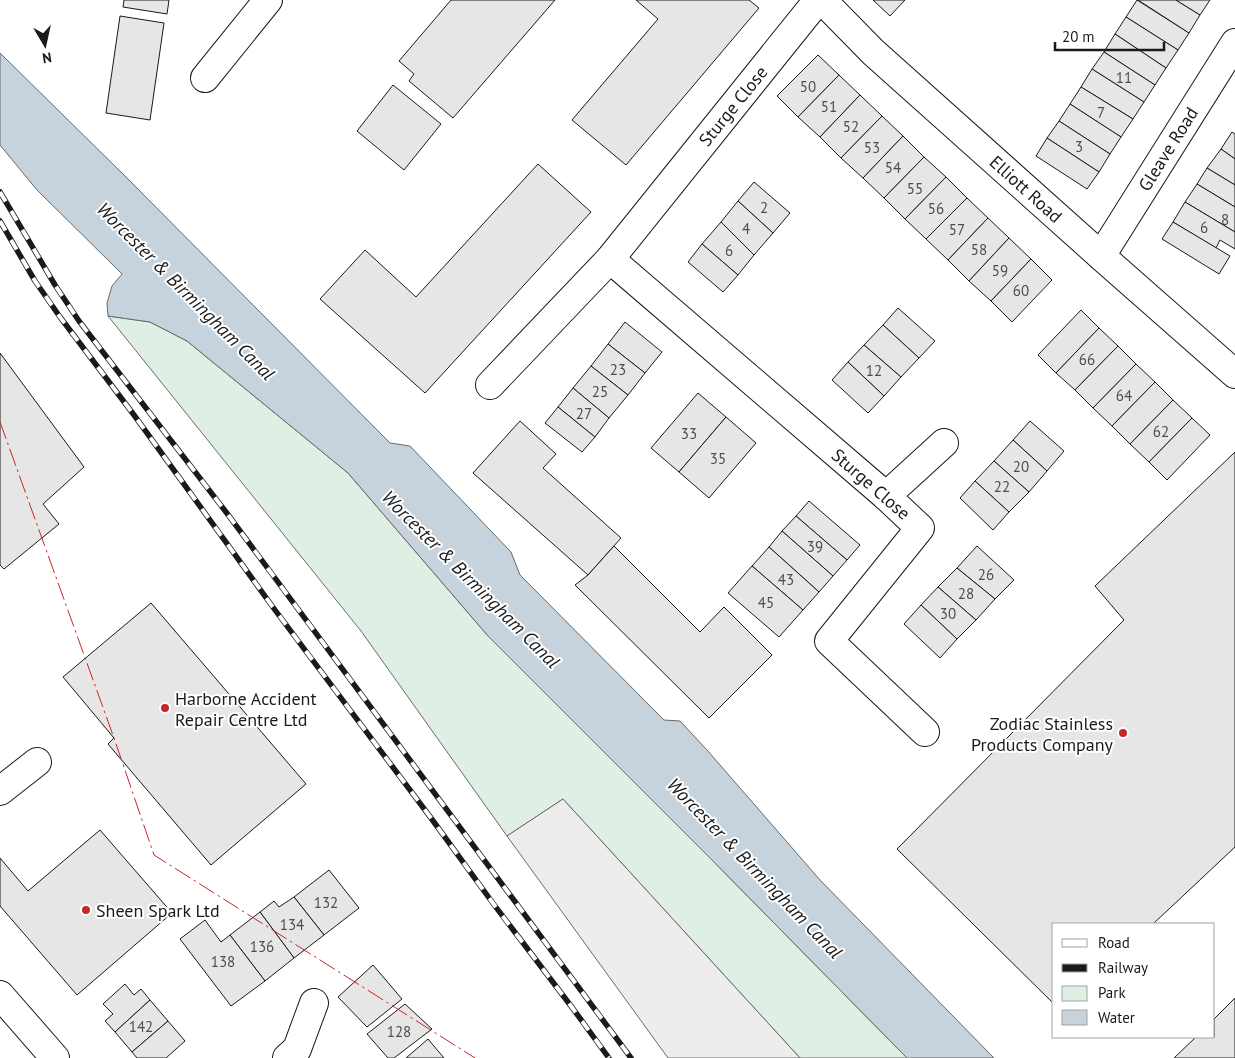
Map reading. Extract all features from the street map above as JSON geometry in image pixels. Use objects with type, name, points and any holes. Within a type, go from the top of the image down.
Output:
[{"type":"street","points":[[205,78],[268,0]]},
{"type":"street","name":"Elliott Road","points":[[820,0],[873,52],[1235,374]]},
{"type":"street","name":"Sturge Close","points":[[490,385],[610,260],[820,0]]},
{"type":"street","name":"Gleave Road","points":[[1101,256],[1235,43]]},
{"type":"street","name":"Sturge Close","points":[[610,260],[886,496],[920,528],[829,641],[925,732]]},
{"type":"street","points":[[886,496],[944,443]]},
{"type":"street","points":[[0,790],[36,762]]},
{"type":"street","points":[[0,995],[54,1058]]},
{"type":"street","points":[[297,1055],[314,1003]]},
{"type":"green space","points":[[108,316],[150,322],[187,341],[348,473],[488,636],[907,1058],[800,1058],[563,799],[507,836],[361,631]]},
{"type":"shaded area","points":[[563,799],[800,1058],[668,1058],[507,836]]},
{"type":"water","name":"Worcester & Birmingham Canal","points":[[0,53],[390,443],[410,446],[511,552],[520,575],[664,720],[680,721],[820,880],[994,1058],[907,1058],[488,636],[348,473],[187,341],[150,322],[108,316],[107,303],[112,286],[122,274],[37,190],[0,145]]},
{"type":"building","points":[[124,0],[169,0],[167,14],[123,7]]},
{"type":"building","points":[[451,0],[555,0],[453,118],[409,81],[414,74],[399,61]]},
{"type":"building","points":[[636,0],[749,0],[759,8],[626,165],[572,120],[658,19]]},
{"type":"building","points":[[873,0],[905,0],[890,16]]},
{"type":"building","points":[[1137,0],[1189,33],[1178,50],[1126,17]]},
{"type":"building","points":[[1138,0],[1176,0],[1200,15],[1189,33]]},
{"type":"building","points":[[1176,0],[1210,0],[1200,15]]},
{"type":"building","points":[[120,16],[164,23],[150,120],[106,113]]},
{"type":"building","points":[[1126,17],[1178,50],[1166,68],[1115,34]]},
{"type":"building","points":[[1115,34],[1166,68],[1155,85],[1104,52]]},
{"type":"building","points":[[1104,52],[1155,85],[1144,102],[1092,69]]},
{"type":"building","points":[[818,55],[839,75],[798,117],[777,96]]},
{"type":"building","points":[[1092,69],[1144,102],[1133,119],[1081,87]]},
{"type":"building","points":[[839,75],[860,95],[820,137],[798,117]]},
{"type":"building","points":[[393,85],[441,124],[404,170],[357,131]]},
{"type":"building","points":[[1081,87],[1133,119],[1121,137],[1070,104]]},
{"type":"building","points":[[860,95],[882,116],[841,158],[820,137]]},
{"type":"building","points":[[1070,104],[1121,137],[1110,154],[1059,121]]},
{"type":"building","points":[[882,116],[903,136],[863,178],[841,158]]},
{"type":"building","points":[[1059,121],[1110,154],[1099,172],[1047,138]]},
{"type":"building","points":[[1232,132],[1235,134],[1235,159],[1221,149]]},
{"type":"building","points":[[903,136],[924,157],[884,198],[863,178]]},
{"type":"building","points":[[1047,138],[1099,172],[1087,189],[1036,156]]},
{"type":"building","points":[[1221,149],[1235,159],[1235,185],[1207,168]]},
{"type":"building","points":[[924,157],[946,177],[905,219],[884,198]]},
{"type":"building","points":[[538,164],[591,212],[425,393],[320,299],[365,250],[416,297]]},
{"type":"building","points":[[1207,168],[1235,185],[1235,207],[1197,184]]},
{"type":"building","points":[[946,177],[967,198],[926,239],[905,219]]},
{"type":"building","points":[[754,182],[790,213],[773,233],[738,201]]},
{"type":"building","points":[[1197,184],[1235,207],[1235,232],[1185,202]]},
{"type":"building","points":[[967,198],[988,218],[948,260],[926,239]]},
{"type":"building","points":[[738,201],[773,233],[754,255],[721,222]]},
{"type":"building","points":[[1185,202],[1235,232],[1235,249],[1220,240],[1216,248],[1173,222]]},
{"type":"building","points":[[988,218],[1009,238],[969,281],[948,260]]},
{"type":"building","points":[[721,222],[754,255],[738,275],[702,244]]},
{"type":"building","points":[[1173,222],[1230,256],[1219,274],[1162,239]]},
{"type":"building","points":[[1009,238],[1031,259],[991,301],[969,281]]},
{"type":"building","points":[[702,244],[738,275],[723,292],[688,262]]},
{"type":"building","points":[[1031,259],[1052,280],[1012,322],[991,301]]},
{"type":"building","points":[[898,308],[935,341],[919,358],[883,325]]},
{"type":"building","points":[[1081,310],[1099,328],[1056,373],[1038,355]]},
{"type":"building","points":[[625,322],[662,352],[645,373],[608,344]]},
{"type":"building","points":[[883,325],[919,358],[901,377],[864,345]]},
{"type":"building","points":[[1099,328],[1118,346],[1075,390],[1056,373]]},
{"type":"building","points":[[608,344],[645,373],[628,395],[591,366]]},
{"type":"building","points":[[864,345],[901,377],[884,396],[848,362]]},
{"type":"building","points":[[1118,346],[1136,364],[1093,408],[1075,390]]},
{"type":"building","points":[[0,353],[84,467],[43,504],[59,524],[4,569],[0,565]]},
{"type":"building","points":[[848,362],[884,396],[868,413],[832,380]]},
{"type":"building","points":[[1136,364],[1155,382],[1112,426],[1093,408]]},
{"type":"building","points":[[591,366],[628,395],[609,418],[573,388]]},
{"type":"building","points":[[1155,382],[1173,400],[1130,444],[1112,426]]},
{"type":"building","points":[[573,388],[609,418],[595,437],[558,407]]},
{"type":"building","points":[[698,393],[726,417],[679,472],[651,448]]},
{"type":"building","points":[[1173,400],[1192,418],[1149,462],[1130,444]]},
{"type":"building","points":[[558,407],[595,437],[582,452],[545,423]]},
{"type":"building","points":[[726,417],[756,443],[709,498],[679,472]]},
{"type":"building","points":[[1192,418],[1210,435],[1167,480],[1149,462]]},
{"type":"building","points":[[520,421],[556,454],[543,468],[621,538],[588,575],[473,473]]},
{"type":"building","points":[[1030,421],[1064,451],[1047,471],[1013,440]]},
{"type":"building","points":[[1013,440],[1047,471],[1029,492],[994,461]]},
{"type":"building","name":"Zodiac Stainless Products Company","points":[[1235,452],[1235,847],[1154,923],[1052,923],[1052,1002],[897,849],[1124,620],[1095,586]]},
{"type":"building","points":[[994,461],[1029,492],[1009,512],[975,481]]},
{"type":"building","points":[[975,481],[1009,512],[993,530],[960,498]]},
{"type":"building","points":[[809,501],[860,545],[847,560],[796,516]]},
{"type":"building","points":[[796,516],[847,560],[833,576],[782,531]]},
{"type":"building","points":[[782,531],[833,576],[819,592],[769,547]]},
{"type":"building","points":[[614,546],[700,632],[724,607],[772,655],[709,718],[575,585],[588,575]]},
{"type":"building","points":[[977,546],[1014,580],[995,599],[957,568]]},
{"type":"building","points":[[769,547],[819,592],[803,610],[752,566]]},
{"type":"building","points":[[752,566],[803,610],[779,637],[728,593]]},
{"type":"building","points":[[957,568],[995,599],[976,620],[938,587]]},
{"type":"building","points":[[938,587],[976,620],[957,639],[921,605]]},
{"type":"building","name":"Harborne Accident Repair Centre Ltd","points":[[151,603],[306,784],[211,865],[108,744],[114,738],[63,677]]},
{"type":"building","points":[[921,605],[957,639],[940,658],[904,624]]},
{"type":"building","name":"Sheen Spark Ltd","points":[[100,830],[172,913],[77,995],[0,906],[0,858],[28,891]]},
{"type":"building","points":[[329,870],[359,908],[324,935],[294,897]]},
{"type":"building","points":[[294,897],[324,935],[294,958],[260,912],[274,901],[279,907]]},
{"type":"building","points":[[260,912],[294,958],[265,981],[230,935]]},
{"type":"building","points":[[205,920],[221,942],[230,935],[265,981],[231,1006],[180,939]]},
{"type":"building","points":[[373,965],[402,999],[367,1027],[338,997]]},
{"type":"building","points":[[125,984],[134,995],[141,989],[150,1000],[115,1032],[105,1021],[113,1014],[103,1004]]},
{"type":"building","points":[[1235,998],[1235,1058],[1174,1058],[1195,1038],[1215,1038],[1215,1018]]},
{"type":"building","points":[[150,1000],[168,1021],[132,1052],[115,1032]]},
{"type":"building","points":[[405,1004],[432,1029],[394,1058],[388,1058],[367,1034]]},
{"type":"building","points":[[168,1021],[185,1041],[166,1058],[137,1058],[132,1052]]},
{"type":"building","points":[[428,1039],[444,1058],[406,1058]]},
{"type":"railway","points":[[0,192],[55,285],[79,321],[226,512],[631,1058]]},
{"type":"railway","points":[[0,221],[35,281],[60,317],[134,415],[275,610],[609,1058]]},
{"type":"power","points":[[0,422],[114,738],[154,855],[475,1058]]},
{"type":"place","name":"Harborne Accident Repair Centre Ltd","points":[[165,708]]},
{"type":"place","name":"Zodiac Stainless Products Company","points":[[1123,733]]},
{"type":"place","name":"Sheen Spark Ltd","points":[[86,910]]}]
